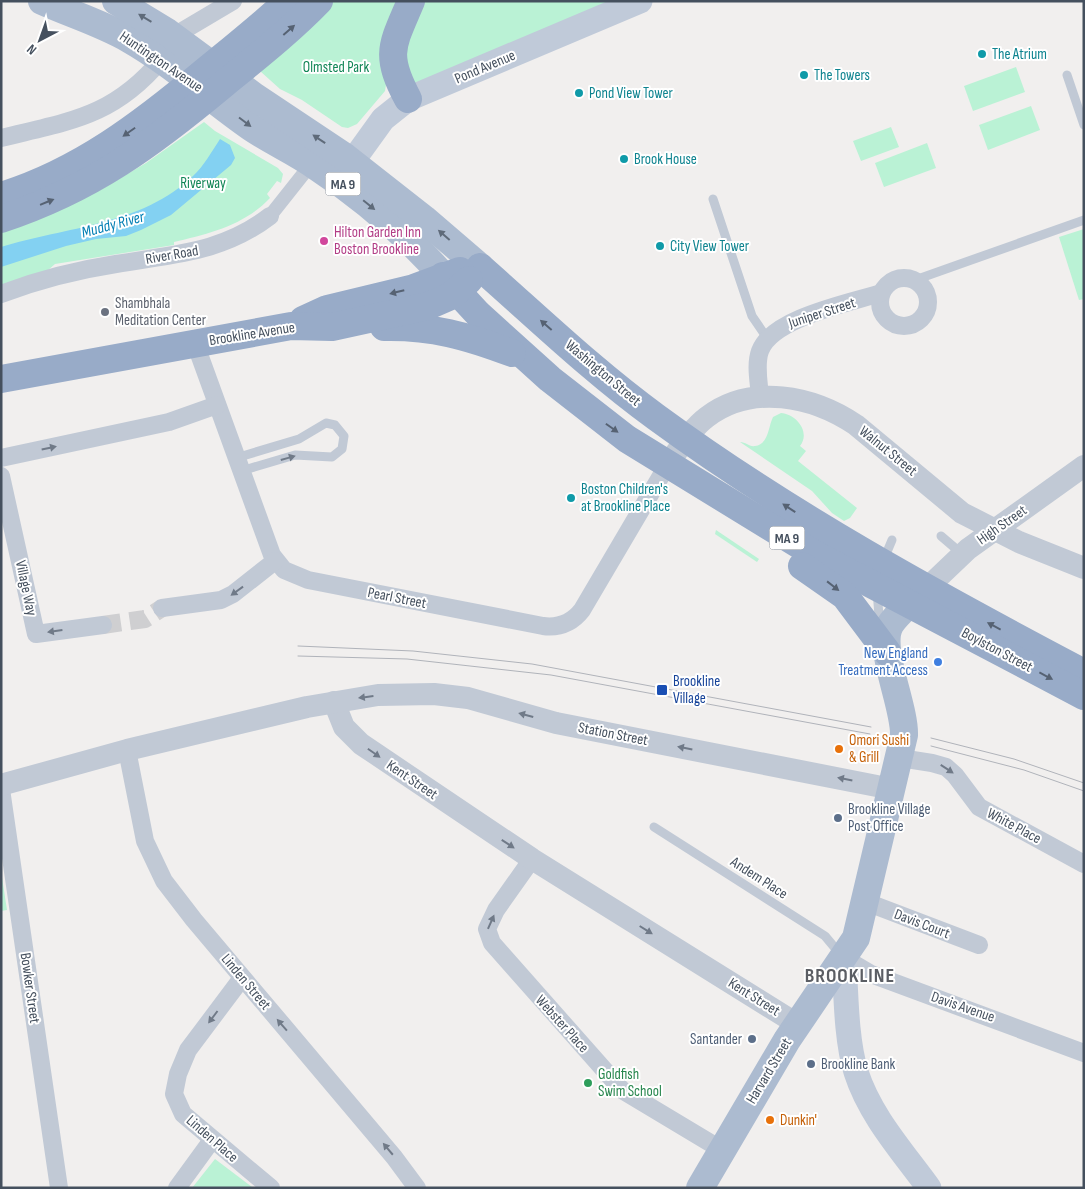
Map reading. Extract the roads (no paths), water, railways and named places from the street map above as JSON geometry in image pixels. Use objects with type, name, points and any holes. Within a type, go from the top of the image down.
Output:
[{"type":"highway","points":[[249,49],[288,1]]},
{"type":"highway","points":[[1,219],[54,200],[101,176],[134,155],[176,110],[249,49],[319,1]]},
{"type":"highway","points":[[408,99],[395,72],[392,50],[412,1]]},
{"type":"highway","points":[[1,196],[43,180],[90,157],[130,132],[176,110]]},
{"type":"highway","name":"Brookline Avenue","points":[[1,379],[291,326],[332,327],[428,306],[450,284],[480,267]]},
{"type":"highway","name":"Washington Street","points":[[480,267],[622,391],[686,439],[881,568],[918,597]]},
{"type":"highway","points":[[291,326],[327,309],[414,288],[450,284]]},
{"type":"highway","name":"Washington Street","points":[[450,284],[475,312],[594,415],[668,464],[796,543],[881,568]]},
{"type":"highway","points":[[332,327],[403,326],[436,329],[464,336],[527,358]]},
{"type":"highway","points":[[668,464],[720,512],[839,591],[852,604],[887,652]]},
{"type":"highway","name":"Boylston Street","points":[[918,597],[1084,673]]},
{"type":"highway","name":"Boylston Street","points":[[918,597],[1084,696]]},
{"type":"main road","name":"Huntington Avenue","points":[[42,1],[84,17],[118,33],[162,60],[270,139]]},
{"type":"main road","points":[[82,1],[118,33]]},
{"type":"main road","name":"Huntington Avenue","points":[[116,1],[174,36],[284,116]]},
{"type":"main road","name":"Pond Avenue","points":[[352,162],[383,119],[408,99],[640,1]]},
{"type":"main road","name":"Washington Street","points":[[284,116],[352,162],[418,214],[480,267]]},
{"type":"main road","name":"Washington Street","points":[[270,139],[312,163],[384,217],[450,284]]},
{"type":"main road","points":[[918,597],[888,628],[887,652],[902,745],[866,902],[856,938],[844,958],[853,1058],[858,1079],[876,1114],[929,1188]]},
{"type":"main road","name":"Harvard Street","points":[[700,1188],[797,1024],[844,958]]},
{"type":"street","points":[[174,36],[233,1]]},
{"type":"street","points":[[1,138],[99,111],[136,88],[162,60]]},
{"type":"street","name":"River Road","points":[[1,294],[80,271],[208,248],[235,239],[270,216],[312,163]]},
{"type":"street","points":[[908,278],[915,280],[922,285],[928,298],[926,313],[916,323],[902,326],[888,320],[880,308],[881,293],[892,281],[908,278]]},
{"type":"street","name":"Juniper Street","points":[[767,338],[777,329],[792,322],[881,293]]},
{"type":"street","points":[[760,397],[758,360],[767,338]]},
{"type":"street","points":[[162,608],[221,600],[233,594],[275,561],[196,343]]},
{"type":"street","name":"Walnut Street","points":[[668,464],[686,439],[704,419],[732,404],[760,397],[802,401],[847,419],[962,513],[994,531],[1084,568]]},
{"type":"street","points":[[1,458],[169,422],[217,405]]},
{"type":"street","name":"Pearl Street","points":[[275,561],[290,574],[308,580],[543,626],[559,626],[571,621],[581,611],[668,464]]},
{"type":"street","name":"High Street","points":[[918,597],[962,554],[1084,466]]},
{"type":"street","name":"Village Way","points":[[1,476],[36,634],[103,625]]},
{"type":"street","name":"Station Street","points":[[334,702],[378,695],[434,694],[459,697],[556,723],[892,789]]},
{"type":"street","points":[[1,787],[127,750],[334,702]]},
{"type":"street","name":"Kent Street","points":[[334,702],[344,727],[361,744],[532,859],[797,1024]]},
{"type":"street","name":"White Place","points":[[902,745],[946,767],[955,775],[979,807],[1084,864]]},
{"type":"street","name":"Linden Street","points":[[127,750],[145,841],[154,862],[176,897],[394,1157],[417,1188]]},
{"type":"street","name":"Bowker Street","points":[[1,787],[58,1188]]},
{"type":"street","name":"Webster Place","points":[[532,859],[496,910],[487,930],[492,943],[622,1090],[722,1150]]},
{"type":"street","name":"Davis Court","points":[[866,902],[979,945]]},
{"type":"street","name":"Davis Avenue","points":[[844,958],[871,974],[1084,1053]]},
{"type":"street","name":"Linden Place","points":[[242,978],[188,1050],[178,1074],[174,1094],[179,1108],[212,1140],[271,1188]]},
{"type":"street","points":[[177,1188],[212,1140]]},
{"type":"lane","points":[[1067,75],[1084,125]]},
{"type":"lane","points":[[713,199],[752,316],[767,338]]},
{"type":"lane","points":[[915,280],[1084,220]]},
{"type":"lane","points":[[326,423],[335,425],[344,436],[342,449],[332,457],[296,455],[239,464],[299,438],[326,423]]},
{"type":"lane","points":[[941,536],[962,554]]},
{"type":"lane","points":[[881,568],[879,620],[887,652]]},
{"type":"lane","name":"Andem Place","points":[[654,827],[825,936],[844,958]]},
{"type":"water","name":"Muddy River","points":[[220,139],[230,145],[235,158],[231,165],[171,215],[126,236],[96,239],[66,246],[1,267],[1,247],[127,215],[151,205],[173,192],[193,176],[208,158]]},
{"type":"tunnel","points":[[103,625],[145,619],[162,608]]},
{"type":"tram line","points":[[298,646],[413,651],[532,664],[871,727]]},
{"type":"tram line","points":[[298,656],[407,659],[551,675],[870,734]]},
{"type":"tram line","points":[[931,738],[1014,759],[1084,783]]},
{"type":"tram line","points":[[931,746],[1024,770],[1084,791]]},
{"type":"place","name":"The Atrium","points":[[982,54]]},
{"type":"place","name":"The Towers","points":[[804,75]]},
{"type":"place","name":"Pond View Tower","points":[[579,93]]},
{"type":"place","name":"Brook House","points":[[624,159]]},
{"type":"place","name":"Hilton Garden Inn Boston Brookline","points":[[324,241]]},
{"type":"place","name":"City View Tower","points":[[660,246]]},
{"type":"place","name":"Shambhala Meditation Center","points":[[105,312]]},
{"type":"place","name":"Boston Children's at Brookline Place","points":[[571,498]]},
{"type":"place","name":"New England Treatment Access","points":[[938,662]]},
{"type":"place","name":"Brookline Village","points":[[662,690]]},
{"type":"place","name":"Omori Sushi & Grill","points":[[839,749]]},
{"type":"place","name":"Brookline Village Post Office","points":[[838,818]]},
{"type":"place","name":"Santander","points":[[752,1039]]},
{"type":"place","name":"Brookline Bank","points":[[811,1064]]},
{"type":"place","name":"Goldfish Swim School","points":[[588,1083]]},
{"type":"place","name":"Dunkin'","points":[[770,1120]]},
{"type":"district","name":"BROOKLINE","points":[[850,976]]},
{"type":"park label","name":"Olmsted Park","points":[[336,67]]},
{"type":"park label","name":"Riverway","points":[[203,183]]}]
